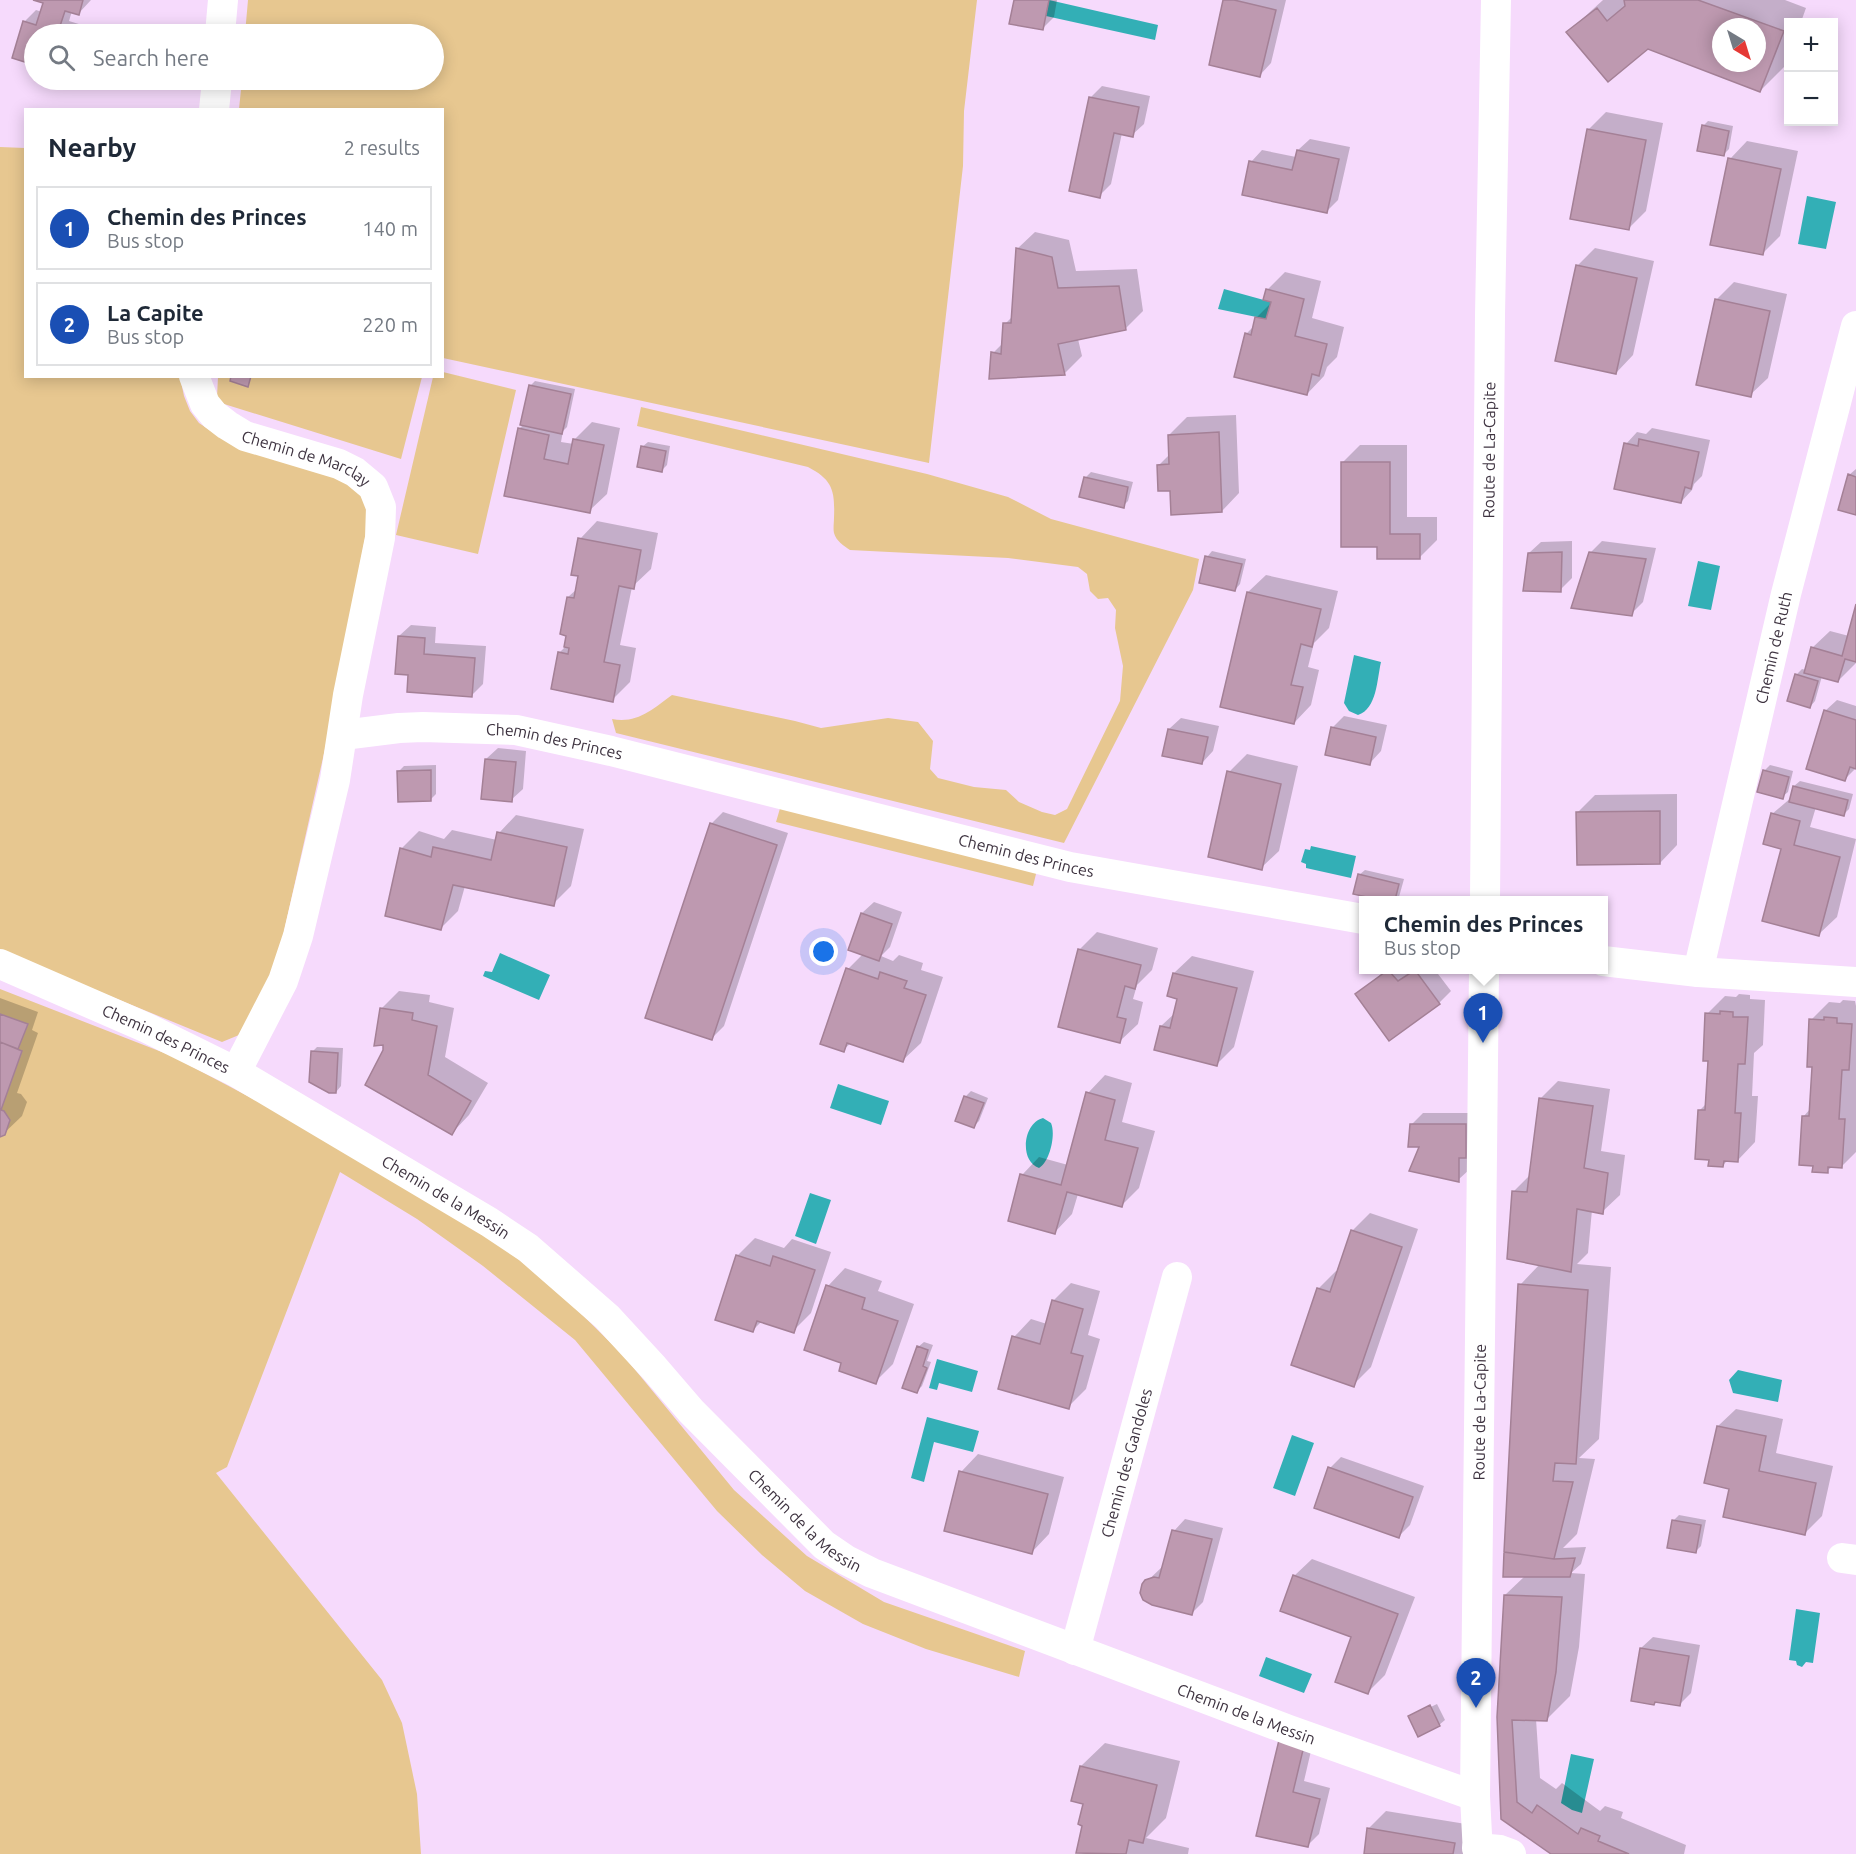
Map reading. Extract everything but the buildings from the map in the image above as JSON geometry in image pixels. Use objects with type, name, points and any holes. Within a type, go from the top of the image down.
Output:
[{"type":"street","points":[[221,24],[223,0]]},
{"type":"street","name":"Route de La-Capite","points":[[1485,896],[1490,315],[1496,0]]},
{"type":"street","points":[[214,108],[216,90]]},
{"type":"street","name":"Chemin de Ruth","points":[[1698,972],[1786,594],[1856,326]]},
{"type":"street","name":"Chemin de Marclay","points":[[195,378],[205,404],[227,425],[245,436],[339,464],[366,480],[378,496],[381,519],[380,538],[348,695],[343,735]]},
{"type":"street","name":"Chemin des Princes","points":[[0,964],[147,1028],[237,1072],[283,981],[298,936],[335,780],[343,735],[423,727],[516,730],[622,754],[1070,867],[1359,918]]},
{"type":"street","points":[[1608,962],[1698,972],[1856,982]]},
{"type":"street","name":"Route de La-Capite","points":[[1477,1851],[1475,1796],[1484,974]]},
{"type":"street","name":"Chemin de la Messin","points":[[237,1072],[489,1222],[528,1248],[606,1317],[691,1411],[824,1545],[846,1560],[872,1574],[1341,1750],[1475,1796]]},
{"type":"street","name":"Chemin des Gandoles","points":[[1075,1650],[1177,1277]]},
{"type":"street","points":[[1477,1851],[1500,1850],[1511,1854]]},
{"type":"shaded area","points":[[248,0],[977,0],[964,111],[963,166],[929,463],[444,358],[444,108],[239,108],[241,90],[444,90],[444,24],[246,24]]},
{"type":"shaded area","points":[[1049,0],[1158,25],[1155,40],[1046,16]]},
{"type":"shaded area","points":[[0,147],[24,148],[24,378],[180,378],[190,411],[199,423],[217,435],[336,477],[360,492],[370,512],[325,749],[278,958],[265,991],[239,1035],[222,1042],[0,951]]},
{"type":"shaded area","points":[[1807,196],[1836,202],[1826,249],[1798,244]]},
{"type":"shaded area","points":[[1224,289],[1271,302],[1266,319],[1218,309]]},
{"type":"shaded area","points":[[444,372],[516,390],[478,554],[396,535],[433,378],[444,378]]},
{"type":"shaded area","points":[[218,378],[422,378],[401,459],[224,404],[217,397]]},
{"type":"shaded area","points":[[641,407],[927,474],[1008,497],[1051,519],[1199,559],[1193,590],[1064,843],[616,733],[612,719],[637,717],[672,695],[821,728],[888,718],[918,722],[933,741],[930,769],[938,778],[974,787],[1006,790],[1019,802],[1055,815],[1067,809],[1120,701],[1123,666],[1115,628],[1116,610],[1108,598],[1098,599],[1090,591],[1087,574],[1078,567],[1008,558],[850,550],[835,536],[833,493],[823,477],[816,472],[808,467],[637,426]]},
{"type":"shaded area","points":[[1698,561],[1720,566],[1711,610],[1688,606]]},
{"type":"shaded area","points":[[1354,655],[1381,662],[1373,700],[1364,712],[1358,715],[1349,711],[1344,703]]},
{"type":"shaded area","points":[[781,805],[1037,870],[1033,886],[776,822]]},
{"type":"shaded area","points":[[1311,846],[1356,856],[1351,878],[1306,868],[1306,864],[1301,862],[1305,849],[1310,850]]},
{"type":"shaded area","points":[[500,953],[550,975],[539,1000],[483,976],[485,971],[492,972]]},
{"type":"shaded area","points":[[0,989],[172,1056],[342,1146],[502,1247],[550,1283],[623,1355],[734,1490],[807,1556],[884,1602],[1025,1651],[1019,1677],[926,1649],[863,1624],[805,1591],[762,1555],[717,1511],[575,1340],[483,1266],[417,1219],[340,1172],[227,1467],[216,1473],[382,1680],[402,1723],[417,1794],[421,1854],[0,1854]]},
{"type":"shaded area","points":[[838,1084],[889,1101],[881,1125],[830,1108]]},
{"type":"shaded area","points":[[1043,1118],[1051,1123],[1052,1140],[1049,1154],[1039,1168],[1028,1158],[1026,1142],[1031,1127]]},
{"type":"shaded area","points":[[810,1193],[831,1200],[816,1244],[795,1236]]},
{"type":"shaded area","points":[[937,1359],[978,1371],[972,1392],[939,1383],[937,1390],[929,1388]]},
{"type":"shaded area","points":[[1738,1370],[1782,1380],[1778,1402],[1733,1393],[1729,1380]]},
{"type":"shaded area","points":[[927,1417],[979,1431],[973,1452],[934,1442],[924,1482],[911,1478]]},
{"type":"shaded area","points":[[1292,1435],[1314,1443],[1295,1496],[1273,1488]]},
{"type":"shaded area","points":[[1796,1609],[1820,1613],[1813,1663],[1806,1662],[1802,1667],[1797,1665],[1796,1661],[1789,1660]]},
{"type":"shaded area","points":[[1266,1657],[1312,1674],[1304,1693],[1259,1676]]},
{"type":"shaded area","points":[[1571,1754],[1594,1759],[1582,1813],[1561,1803]]},
{"type":"place","name":"Chemin des Princes","points":[[1483,1043]]},
{"type":"place","name":"La Capite","points":[[1476,1708]]}]
